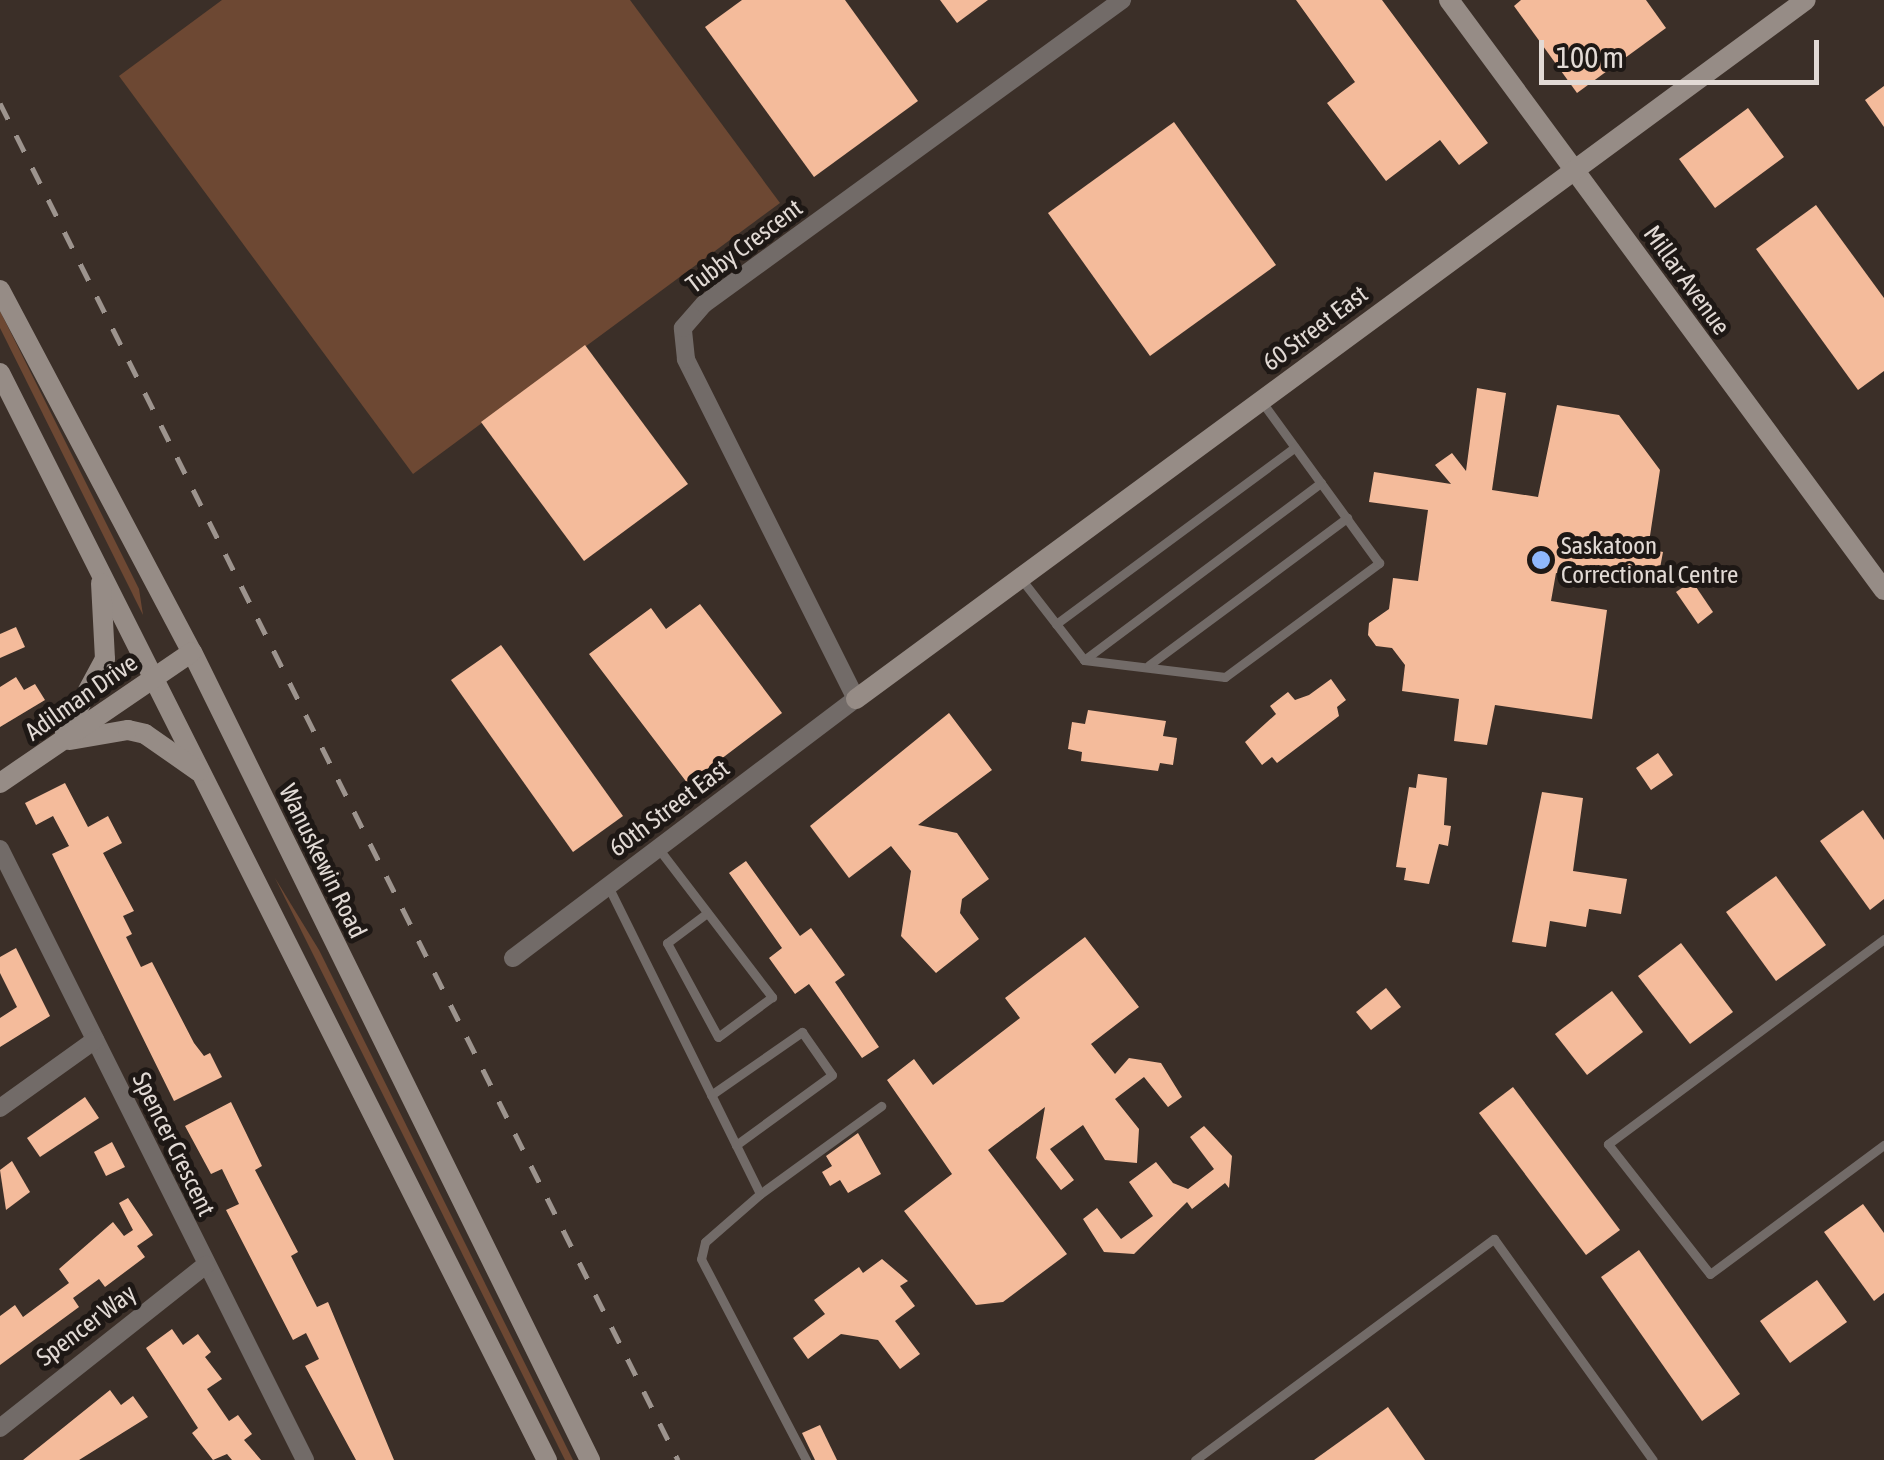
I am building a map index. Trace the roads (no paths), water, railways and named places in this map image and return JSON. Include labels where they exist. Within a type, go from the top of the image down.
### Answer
[{"type":"main road","name":"Millar Avenue","points":[[1448,0],[1884,590]]},
{"type":"main road","name":"60 Street East","points":[[856,698],[1806,0]]},
{"type":"main road","name":"Wanuskewin Road","points":[[0,290],[192,652],[590,1460]]},
{"type":"main road","points":[[0,373],[547,1460]]},
{"type":"main road","points":[[58,743],[105,660],[100,571]]},
{"type":"main road","name":"Adilman Drive","points":[[0,783],[192,652]]},
{"type":"main road","points":[[58,743],[128,730],[144,734],[202,775]]},
{"type":"street","name":"Tubby Crescent","points":[[856,698],[686,360],[683,328],[704,304],[1122,0]]},
{"type":"street","name":"60th Street East","points":[[513,958],[856,698]]},
{"type":"street","name":"Spencer Crescent","points":[[0,849],[305,1460]]},
{"type":"street","points":[[0,1108],[95,1040]]},
{"type":"street","name":"Spencer Way","points":[[0,1428],[206,1265]]},
{"type":"lane","points":[[1020,578],[1084,660],[1225,677],[1379,562],[1260,400]]},
{"type":"lane","points":[[1056,624],[1295,447]]},
{"type":"lane","points":[[1084,660],[1321,483]]},
{"type":"lane","points":[[1150,666],[1347,518]]},
{"type":"lane","points":[[658,848],[772,997],[718,1037],[668,944],[707,913]]},
{"type":"lane","points":[[608,886],[760,1194]]},
{"type":"lane","points":[[1884,939],[1608,1144],[1710,1274],[1884,1145]]},
{"type":"lane","points":[[711,1094],[802,1032],[832,1075],[736,1145]]},
{"type":"lane","points":[[806,1460],[701,1259],[705,1242],[760,1194],[881,1106]]},
{"type":"lane","points":[[1195,1460],[1494,1238],[1653,1460]]},
{"type":"railway","points":[[0,103],[678,1460]]},
{"type":"place","name":"Saskatoon Correctional Centre","points":[[1541,560]]}]
